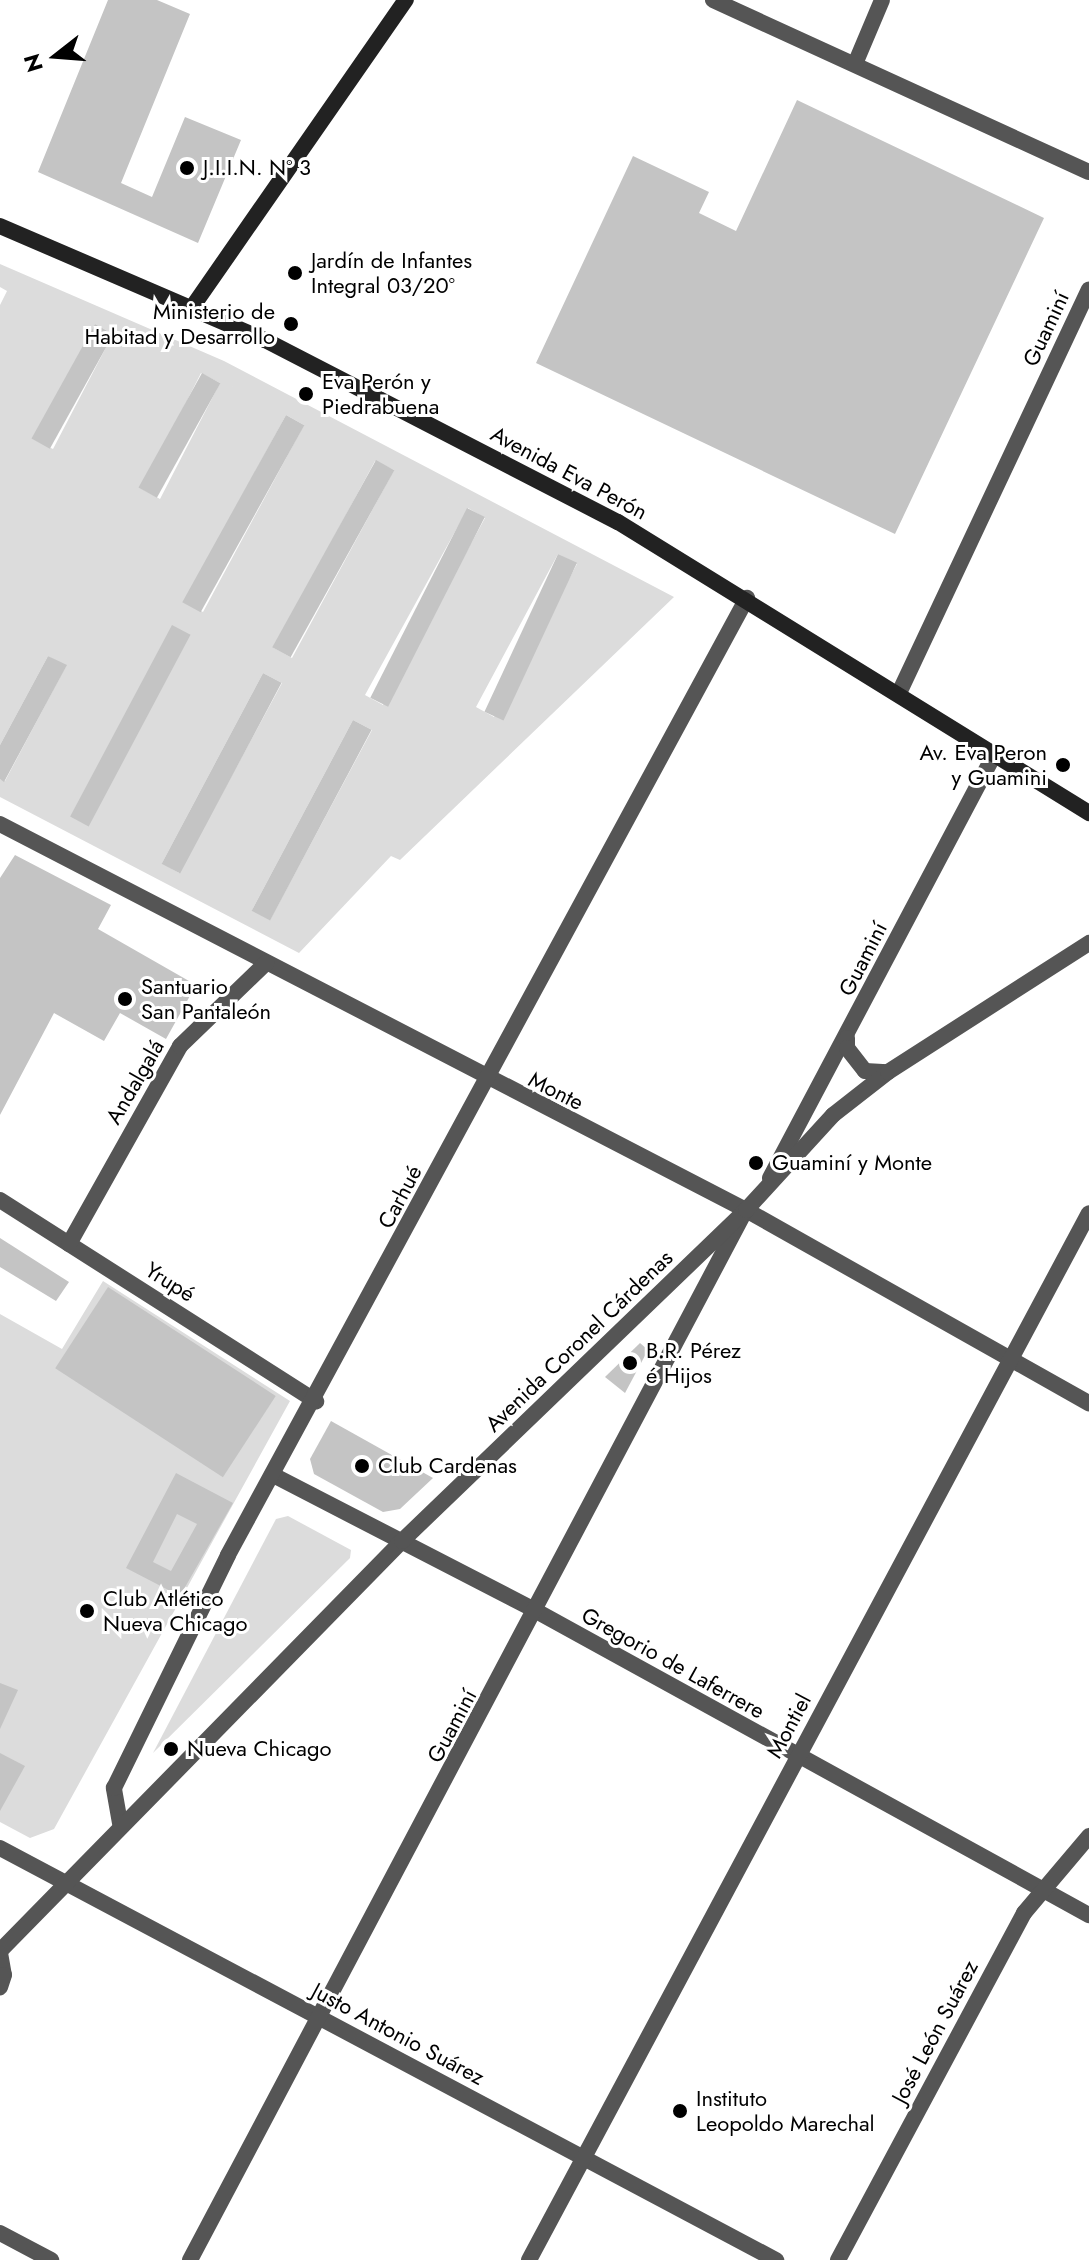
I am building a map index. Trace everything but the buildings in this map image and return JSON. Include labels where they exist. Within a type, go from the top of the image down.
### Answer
[{"type":"main road","points":[[193,306],[406,0]]},
{"type":"main road","name":"Avenida Eva Perón","points":[[0,226],[193,306],[618,522],[747,598],[1089,813]]},
{"type":"street","points":[[713,0],[1089,172]]},
{"type":"street","points":[[855,64],[882,0]]},
{"type":"street","name":"Guaminí","points":[[899,693],[1089,289]]},
{"type":"street","name":"Carhué","points":[[120,1823],[114,1788],[228,1555],[316,1401],[747,598]]},
{"type":"street","name":"Guaminí","points":[[768,1182],[847,1038],[994,755]]},
{"type":"street","name":"Monte","points":[[0,824],[487,1081],[746,1210],[1089,1403]]},
{"type":"street","name":"Avenida Coronel Cárdenas","points":[[0,1952],[120,1823],[402,1541],[746,1210],[768,1182],[833,1115],[888,1072],[1089,943]]},
{"type":"street","name":"Andalgalá","points":[[69,1244],[180,1046],[266,963]]},
{"type":"street","points":[[847,1038],[847,1048],[865,1071],[878,1075],[888,1072]]},
{"type":"street","name":"Yrupé","points":[[0,1200],[316,1401]]},
{"type":"street","name":"Guaminí","points":[[190,2260],[538,1612],[746,1210]]},
{"type":"street","name":"Montiel","points":[[529,2260],[1089,1213]]},
{"type":"street","name":"Gregorio de Laferrere","points":[[275,1476],[538,1612],[797,1759],[1089,1915]]},
{"type":"street","name":"José León Suárez","points":[[838,2260],[1024,1913],[1089,1836]]},
{"type":"street","name":"Justo Antonio Suárez","points":[[0,1848],[776,2260]]},
{"type":"street","points":[[0,1952],[4,1975],[0,1987]]},
{"type":"street","points":[[0,2233],[51,2260]]},
{"type":"shaded area","points":[[0,264],[224,361],[674,597],[400,860],[391,856],[299,953],[0,797],[0,779],[5,781],[66,666],[48,656],[0,745],[0,305],[7,291],[0,287]],"holes":[[[95,324],[113,334],[53,449],[35,440]],[[201,373],[220,383],[160,499],[142,489]],[[286,415],[304,425],[203,612],[184,602]],[[375,461],[394,470],[292,658],[274,648]],[[468,508],[485,518],[383,705],[365,695]],[[558,554],[577,564],[494,717],[476,707]],[[263,673],[282,683],[179,873],[162,863]],[[353,720],[372,730],[270,920],[252,910]]]},
{"type":"shaded area","name":"Club Atlético Nueva Chicago","points":[[103,1281],[290,1401],[54,1829],[30,1838],[0,1822],[0,1314],[62,1349]]},
{"type":"shaded area","points":[[288,1516],[351,1550],[350,1558],[153,1753],[276,1519]]},
{"type":"place","name":"J.I.I.N. Nº 3","points":[[187,168]]},
{"type":"place","name":"Jardín de Infantes Integral 03/20°","points":[[295,273]]},
{"type":"place","name":"Ministerio de Habitad y Desarrollo","points":[[291,324]]},
{"type":"place","name":"Eva Perón y Piedrabuena","points":[[306,394]]},
{"type":"place","name":"Av. Eva Peron y Guamini","points":[[1063,765]]},
{"type":"place","name":"Santuario San Pantaleón","points":[[125,999]]},
{"type":"place","name":"Guaminí y Monte","points":[[756,1163]]},
{"type":"place","name":"B.R. Pérez é Hijos","points":[[630,1363]]},
{"type":"place","name":"Club Cardenas","points":[[362,1466]]},
{"type":"place","name":"Club Atlético Nueva Chicago","points":[[87,1611]]},
{"type":"place","name":"Nueva Chicago","points":[[171,1749]]},
{"type":"place","name":"Instituto Leopoldo Marechal","points":[[680,2111]]}]
